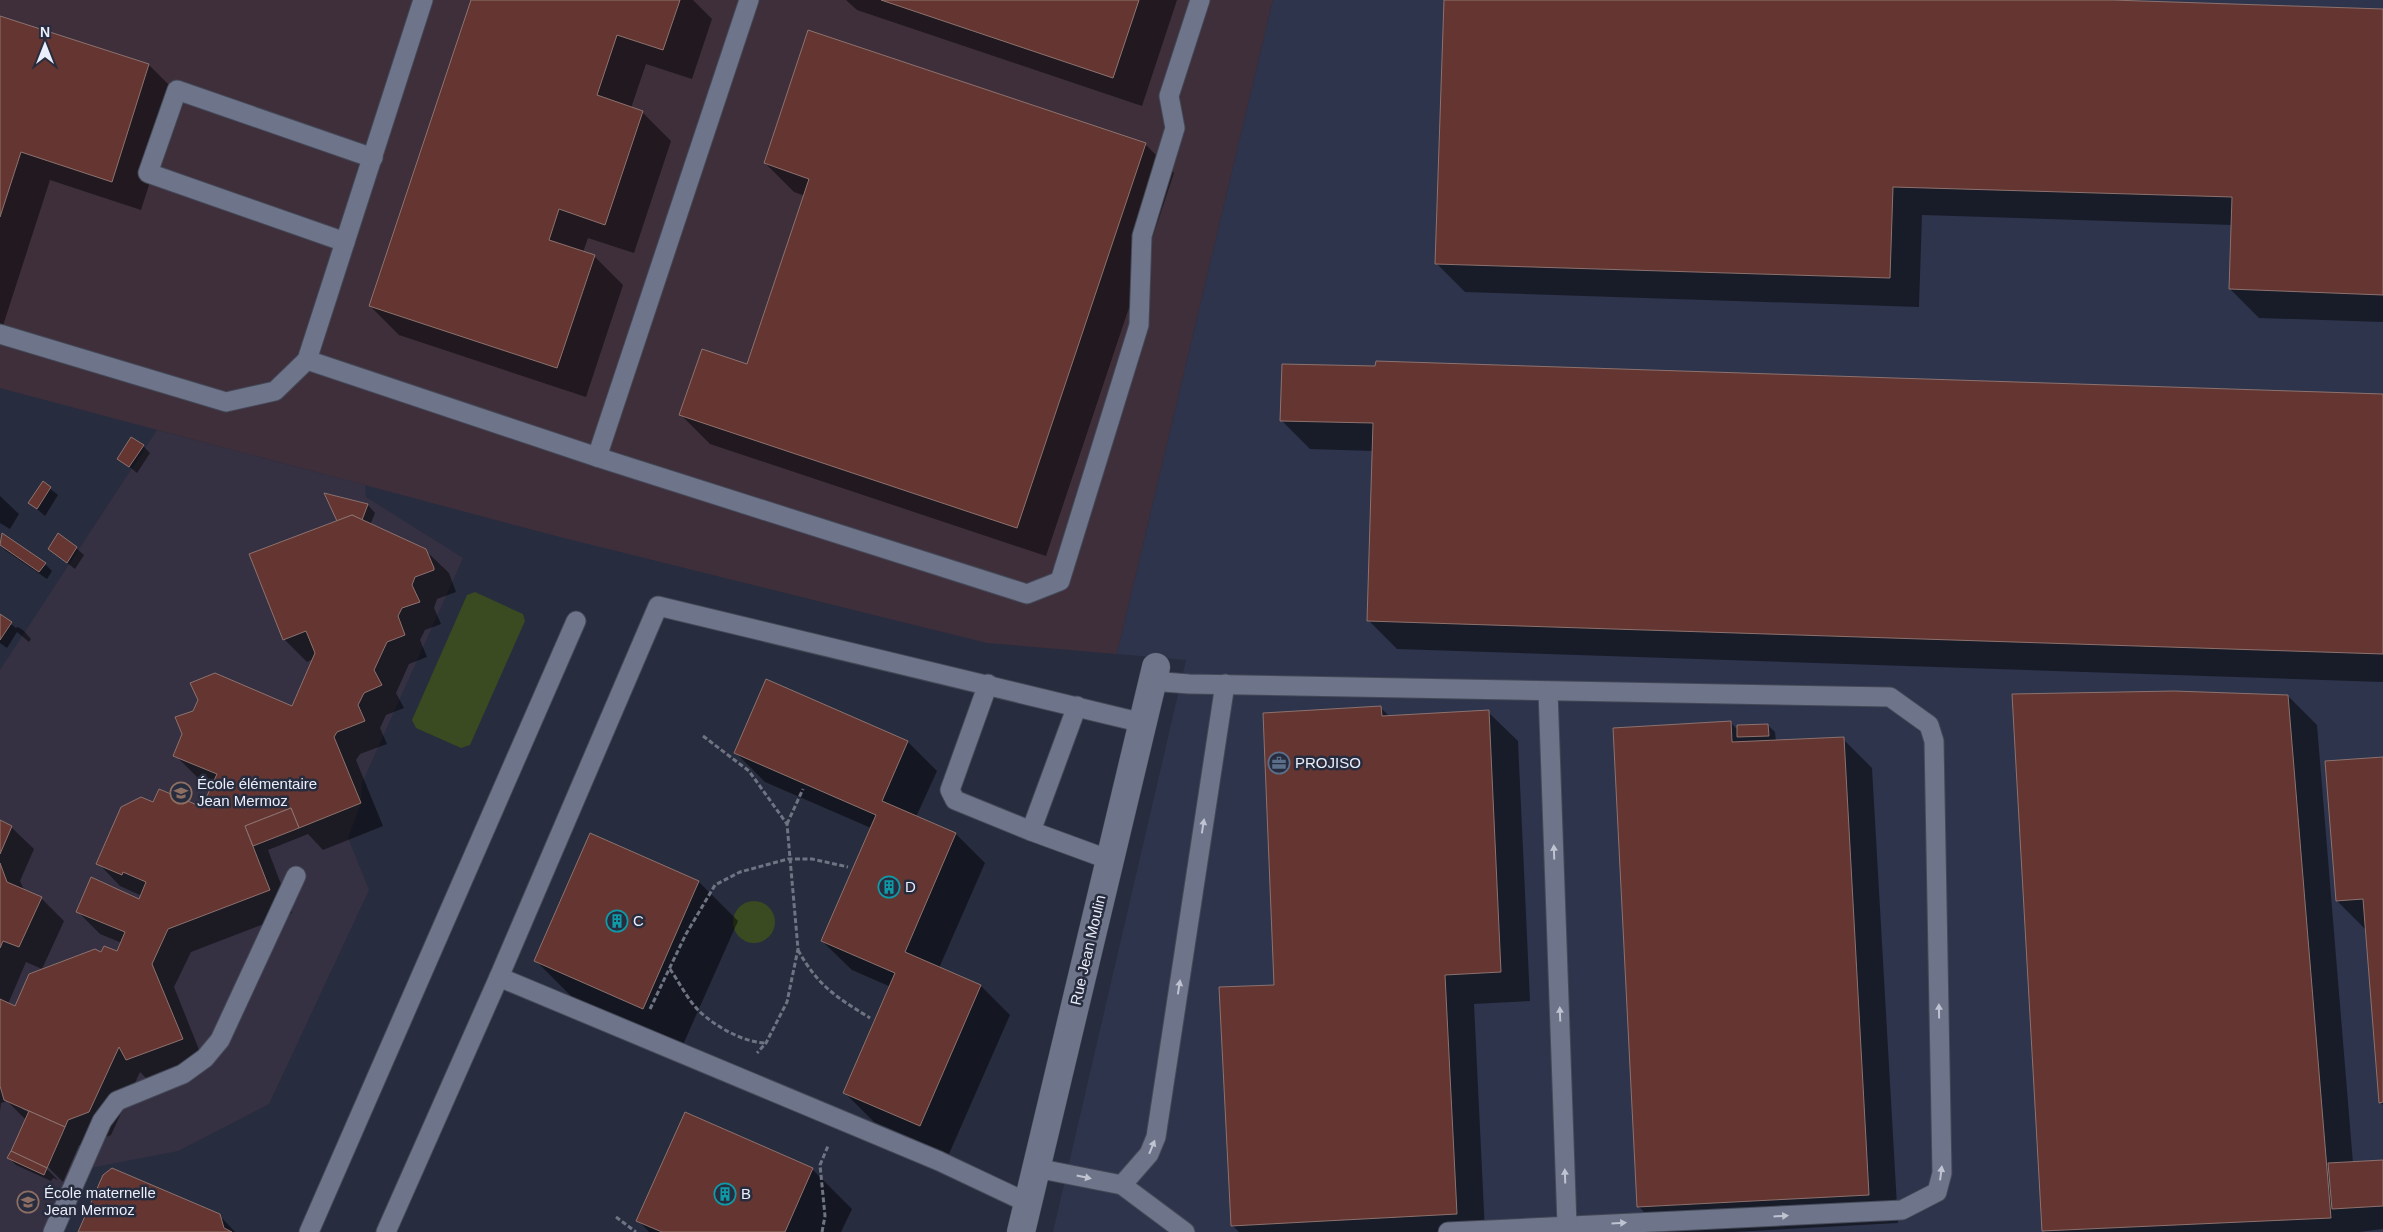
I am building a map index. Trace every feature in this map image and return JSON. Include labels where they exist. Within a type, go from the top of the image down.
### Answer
[{"type":"street","name":"Rue Jean Moulin","points":[[1021,1232],[1154,674]]},
{"type":"lane","points":[[0,334],[226,402],[275,391],[307,360],[423,0]]},
{"type":"lane","points":[[597,457],[749,0]]},
{"type":"lane","points":[[307,360],[597,457],[1027,594],[1060,581],[1139,325],[1142,236],[1175,128],[1169,96],[1200,0]]},
{"type":"lane","points":[[345,242],[148,173],[177,90],[372,158]]},
{"type":"lane","points":[[386,1232],[499,976],[658,606],[988,684],[1143,723]]},
{"type":"lane","points":[[310,1232],[576,621]]},
{"type":"lane","points":[[1154,674],[1225,684],[1890,697],[1929,725],[1934,741],[1942,1173],[1937,1192],[1902,1210],[1448,1232]]},
{"type":"lane","points":[[988,684],[950,790],[955,800],[1110,860]]},
{"type":"lane","points":[[1122,1185],[1149,1154],[1156,1137],[1225,684]]},
{"type":"lane","points":[[1548,691],[1567,1225]]},
{"type":"lane","points":[[1031,831],[1077,706]]},
{"type":"lane","points":[[53,1232],[102,1121],[117,1101],[184,1074],[206,1058],[220,1040],[296,876]]},
{"type":"lane","points":[[499,976],[939,1161],[1028,1203]]},
{"type":"lane","points":[[1036,1168],[1122,1185],[1185,1232]]},
{"type":"path","points":[[703,736],[749,772],[786,824]]},
{"type":"path","points":[[738,1077],[766,1043],[786,1002],[798,949],[786,824],[803,788]]},
{"type":"path","points":[[639,1035],[686,934],[715,885],[740,872],[788,858],[812,859],[848,867]]},
{"type":"path","points":[[798,949],[808,968],[829,992],[870,1018]]},
{"type":"path","points":[[669,968],[699,1011],[728,1031],[751,1042],[766,1043]]},
{"type":"path","points":[[822,1232],[825,1216],[820,1165],[839,1120]]},
{"type":"path","points":[[616,1217],[636,1232]]},
{"type":"shaded area","points":[[0,0],[1273,0],[1117,654],[987,643],[556,536],[0,388]]},
{"type":"shaded area","points":[[1273,0],[2383,0],[2383,1232],[1053,1232],[1186,660],[1117,654]]},
{"type":"shaded area","name":"École élémentaire Jean Mermoz","points":[[157,430],[365,485],[366,497],[463,558],[362,783],[361,803],[348,838],[369,890],[269,1104],[178,1151],[69,1172],[42,1232],[0,1232],[0,670]]},
{"type":"green space","points":[[475,592],[523,614],[525,621],[470,745],[461,748],[416,728],[412,720],[467,595]]},
{"type":"green space","points":[[754,901],[769,907],[775,922],[769,937],[754,943],[739,937],[733,922],[739,907]]},
{"type":"building","points":[[471,0],[680,0],[663,50],[617,35],[597,95],[643,111],[605,225],[559,209],[549,240],[595,255],[557,368],[369,306]]},
{"type":"building","points":[[881,0],[1139,0],[1113,78]]},
{"type":"building","points":[[1444,0],[2112,0],[2383,9],[2383,295],[2229,289],[2232,197],[1893,187],[1890,278],[1435,264]]},
{"type":"building","points":[[0,16],[149,64],[112,182],[21,152],[0,217]]},
{"type":"building","points":[[808,30],[1146,143],[1017,528],[679,415],[702,349],[747,364],[809,179],[764,163]]},
{"type":"building","points":[[1376,361],[2383,394],[2383,654],[1367,621],[1373,423],[1280,421],[1282,364],[1375,366]]},
{"type":"building","points":[[131,437],[144,445],[129,467],[117,459]]},
{"type":"building","points":[[43,481],[51,487],[37,509],[28,503]]},
{"type":"building","points":[[324,493],[368,504],[362,520],[352,515],[337,521]]},
{"type":"building","points":[[352,515],[426,549],[434,568],[434,570],[415,577],[412,585],[420,602],[402,608],[398,616],[405,635],[387,642],[374,670],[382,685],[364,693],[358,705],[365,721],[337,732],[334,737],[361,803],[299,828],[291,808],[245,826],[270,890],[168,929],[152,964],[183,1039],[126,1060],[119,1047],[89,1112],[68,1120],[65,1127],[4,1100],[0,1086],[0,999],[15,1006],[29,974],[95,949],[101,952],[104,946],[117,951],[125,932],[76,912],[91,877],[139,899],[146,882],[123,872],[122,875],[96,864],[121,807],[141,797],[153,802],[159,789],[202,807],[217,774],[173,756],[182,734],[175,717],[193,711],[198,700],[190,683],[215,673],[292,706],[315,653],[306,631],[283,640],[249,554]]},
{"type":"building","points":[[2,533],[46,563],[39,572],[0,545]]},
{"type":"building","points":[[58,533],[77,547],[67,563],[48,549]]},
{"type":"building","points":[[0,614],[12,622],[0,640]]},
{"type":"building","name":"D","points":[[766,679],[908,741],[882,801],[956,833],[905,952],[981,985],[920,1126],[843,1093],[895,973],[821,941],[876,815],[734,753]]},
{"type":"building","points":[[2174,691],[2288,695],[2331,1218],[2042,1231],[2012,694]]},
{"type":"building","points":[[1381,706],[1382,716],[1489,710],[1501,972],[1445,975],[1457,1214],[1231,1226],[1219,987],[1274,985],[1263,713]]},
{"type":"building","points":[[1731,721],[1732,742],[1844,737],[1869,1195],[1637,1207],[1613,728]]},
{"type":"building","points":[[1768,724],[1769,736],[1737,737],[1737,725]]},
{"type":"building","points":[[2383,757],[2383,1102],[2379,1103],[2363,899],[2336,901],[2325,761]]},
{"type":"building","points":[[291,808],[299,828],[253,846],[245,826]]},
{"type":"building","points":[[0,820],[12,826],[0,854]]},
{"type":"building","name":"C","points":[[590,833],[699,881],[643,1009],[534,961]]},
{"type":"building","points":[[0,863],[7,882],[42,897],[19,947],[3,941],[0,948]]},
{"type":"building","points":[[29,1111],[65,1127],[47,1168],[11,1151]]},
{"type":"building","name":"B","points":[[685,1112],[813,1168],[785,1232],[662,1232],[636,1221]]},
{"type":"building","points":[[11,1151],[47,1168],[44,1175],[7,1158]]},
{"type":"building","points":[[2383,1160],[2383,1206],[2332,1209],[2328,1163]]},
{"type":"building","points":[[112,1168],[220,1214],[224,1228],[232,1232],[78,1232],[103,1175]]},
{"type":"place","name":"PROJISO","points":[[1279,763]]},
{"type":"place","name":"École élémentaire Jean Mermoz","points":[[181,793]]},
{"type":"place","name":"D","points":[[889,887]]},
{"type":"place","name":"C","points":[[617,921]]},
{"type":"place","name":"B","points":[[725,1194]]},
{"type":"place","name":"École maternelle Jean Mermoz","points":[[28,1202]]}]
